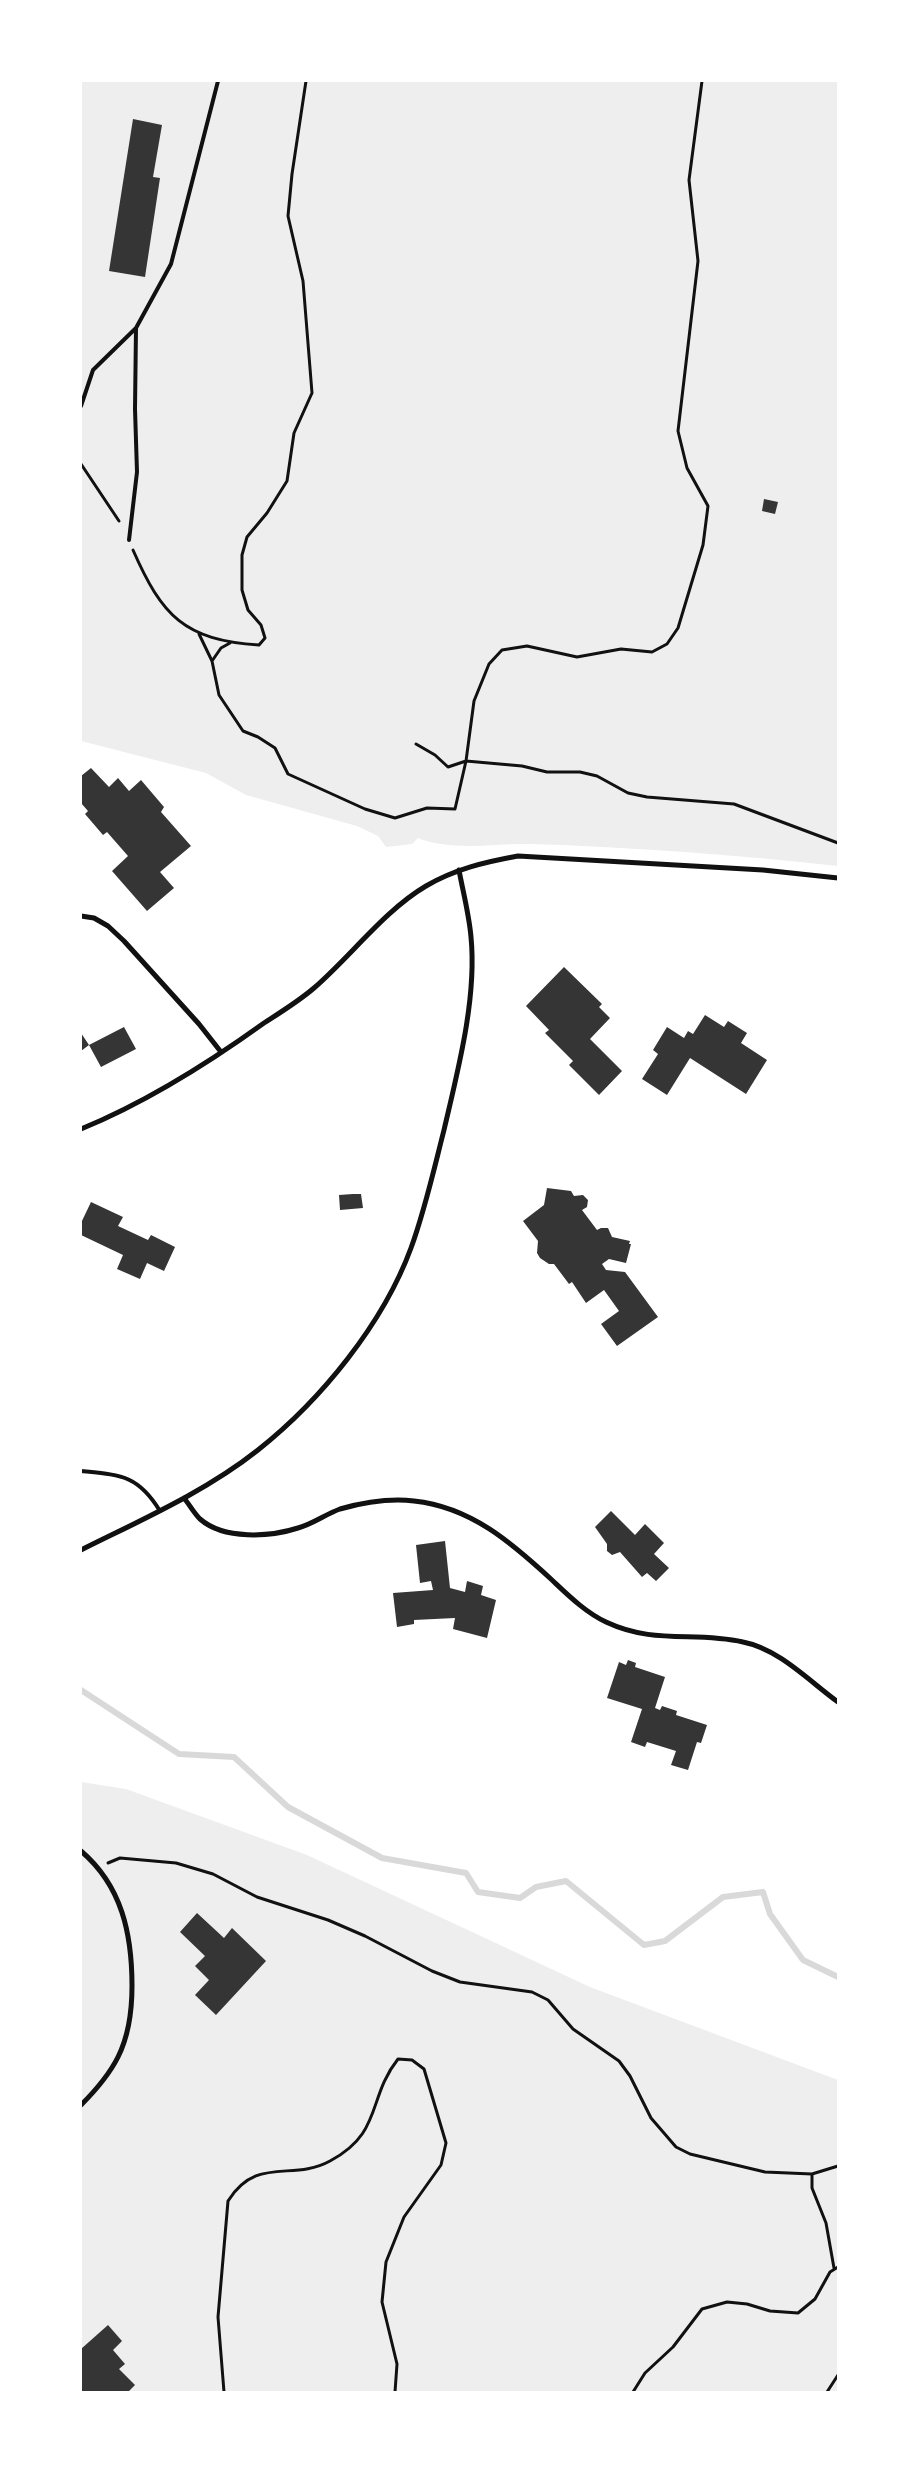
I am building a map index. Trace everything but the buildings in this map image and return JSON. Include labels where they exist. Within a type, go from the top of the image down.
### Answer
[{"type":"street","points":[[81,1128],[154,1095],[221,1052],[313,988],[400,906],[425,887],[459,870],[485,862],[518,856],[763,870],[838,878]]},
{"type":"street","points":[[81,1550],[184,1498],[257,1451],[292,1422],[364,1335],[382,1307],[411,1248],[428,1190],[453,1092],[470,996],[471,936],[459,870]]},
{"type":"street","points":[[81,916],[94,918],[108,926],[124,941],[199,1024],[221,1052]]},
{"type":"street","points":[[184,1498],[201,1519],[218,1530],[241,1533],[265,1534],[291,1530],[338,1510],[376,1500],[417,1501],[462,1513],[494,1530],[513,1544],[585,1609],[605,1622],[646,1635],[665,1638],[719,1638],[745,1642],[769,1651],[838,1702]]},
{"type":"street","points":[[81,1851],[98,1868],[110,1884],[128,1930],[132,1959],[132,1995],[128,2032],[118,2057],[104,2080],[81,2105]]},
{"type":"lane","points":[[81,406],[93,370],[136,328],[172,264],[218,81]]},
{"type":"lane","points":[[129,540],[137,472],[134,410],[136,328]]},
{"type":"lane","points":[[81,1471],[112,1474],[137,1482],[150,1494],[160,1511]]},
{"type":"path","points":[[81,464],[115,514],[129,540],[149,586],[175,618],[199,634],[230,643],[259,645],[265,638],[261,625],[248,610],[242,590],[242,555],[247,537],[267,513],[287,481],[294,433],[312,393],[303,281],[288,216],[292,174],[306,81]]},
{"type":"path","points":[[199,634],[212,661],[219,695],[243,731],[258,736],[275,748],[288,774],[364,809],[395,818],[427,808],[455,809],[466,761],[474,701],[489,664],[502,650],[527,646],[577,658],[621,649],[652,652],[667,644],[678,628],[703,545],[708,506],[687,468],[678,431],[698,261],[689,180],[702,81]]},
{"type":"path","points":[[212,661],[221,648],[230,643]]},
{"type":"path","points":[[416,744],[435,755],[448,767],[466,761],[522,766],[547,772],[580,772],[597,776],[628,793],[647,797],[734,804],[838,843]]},
{"type":"path","points":[[98,1868],[120,1858],[176,1863],[213,1874],[257,1897],[335,1923],[366,1936],[432,1972],[460,1982],[532,1992],[548,2000],[573,2029],[618,2060],[630,2076],[650,2118],[676,2147],[690,2154],[765,2172],[812,2174],[838,2166]]},
{"type":"path","points":[[224,2392],[218,2342],[218,2317],[228,2201],[236,2188],[254,2175],[328,2163],[349,2150],[367,2131],[388,2071],[398,2059],[412,2060],[424,2069],[446,2143],[441,2165],[404,2217],[386,2262],[382,2302],[397,2364],[395,2392]]},
{"type":"path","points":[[633,2392],[645,2373],[674,2347],[702,2309],[726,2302],[747,2304],[770,2311],[798,2313],[814,2299],[836,2267],[826,2224],[812,2188],[812,2174]]},
{"type":"path","points":[[827,2392],[838,2374]]},
{"type":"shaded area","points":[[81,81],[838,81],[838,866],[646,849],[530,844],[459,846],[445,845],[418,838],[412,844],[386,847],[378,836],[357,826],[246,795],[206,773],[81,741]]},
{"type":"shaded area","points":[[81,1782],[126,1789],[307,1855],[590,1987],[838,2080],[838,2392],[81,2392]]},
{"type":"waterway","points":[[81,1690],[179,1754],[234,1757],[288,1807],[382,1858],[466,1873],[478,1892],[520,1898],[536,1887],[566,1881],[644,1945],[665,1941],[723,1897],[763,1892],[770,1914],[803,1960],[838,1977]]}]
